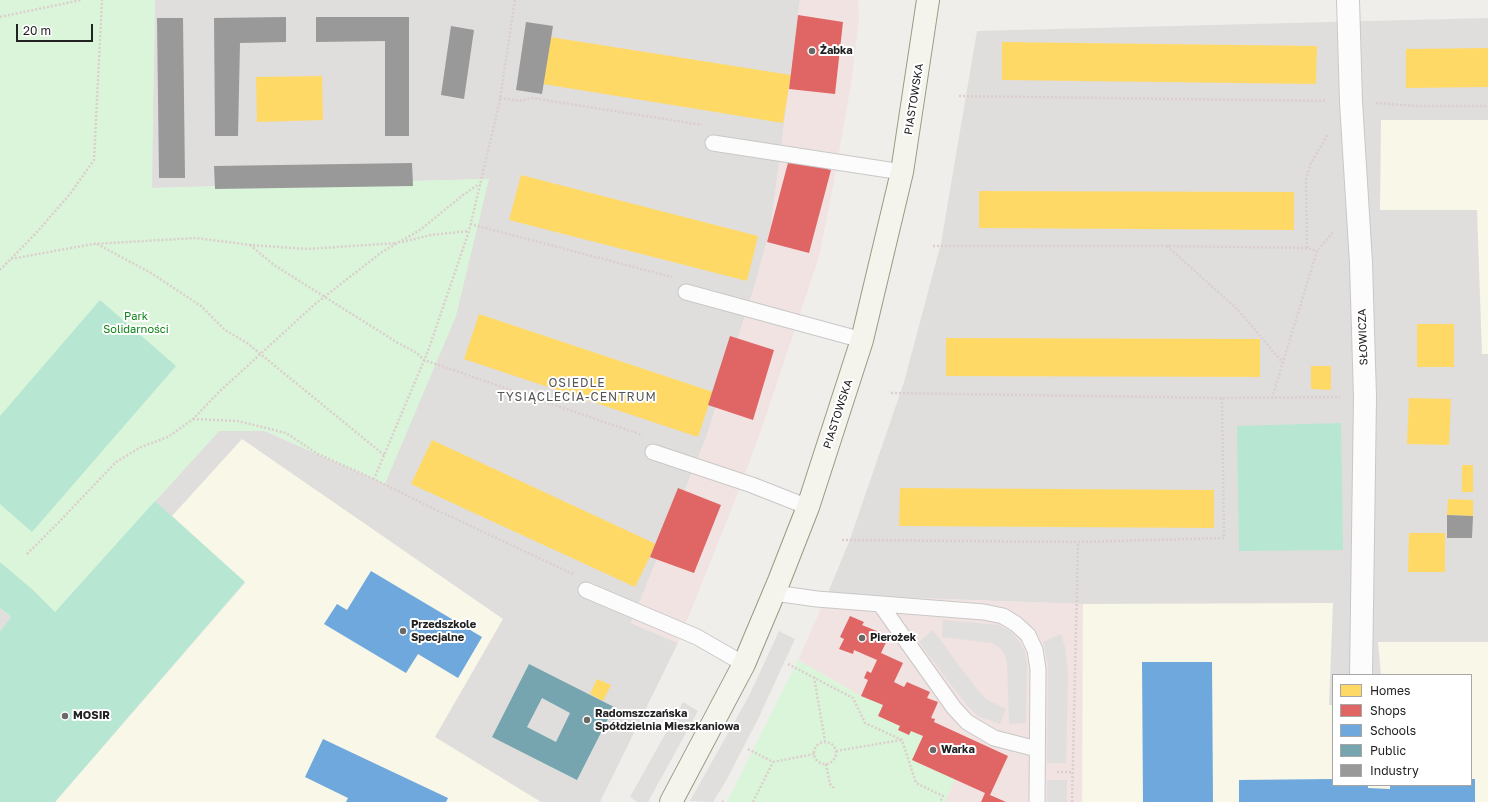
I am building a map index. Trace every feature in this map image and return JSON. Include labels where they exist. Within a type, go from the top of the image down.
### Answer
[{"type":"street","name":"PIASTOWSKA","points":[[671,802],[744,664],[774,593],[808,507],[862,340],[902,172],[928,0]]},
{"type":"street","name":"SŁOWICZA","points":[[1348,0],[1351,102],[1361,263],[1365,397],[1361,674]]},
{"type":"lane","points":[[714,143],[902,172]]},
{"type":"lane","points":[[686,292],[862,340]]},
{"type":"lane","points":[[654,452],[752,485],[808,507]]},
{"type":"lane","points":[[586,590],[697,637],[744,664]]},
{"type":"lane","points":[[774,593],[817,599],[984,612],[1002,616],[1016,624],[1028,635],[1035,650],[1038,669],[1037,802]]},
{"type":"lane","points":[[880,604],[954,708],[967,722],[994,738],[1037,749]]},
{"type":"path","points":[[0,17],[82,0]]},
{"type":"path","points":[[0,270],[70,194],[94,160],[102,0]]},
{"type":"path","points":[[374,478],[424,360],[469,231],[500,98],[515,0]]},
{"type":"path","points":[[960,96],[1351,102],[1417,106],[1488,106]]},
{"type":"path","points":[[500,98],[520,101],[532,98],[705,126]]},
{"type":"path","points":[[1307,248],[1306,178],[1311,163],[1329,132]]},
{"type":"path","points":[[27,554],[116,462],[141,447],[168,437],[193,419],[220,391],[315,304],[382,252],[420,230],[463,195],[480,184]]},
{"type":"path","points":[[470,224],[675,278]]},
{"type":"path","points":[[1272,398],[1317,251],[1336,228]]},
{"type":"path","points":[[11,259],[97,244],[195,238],[250,245],[307,249],[400,242],[431,235],[469,231]]},
{"type":"path","points":[[97,244],[151,273],[201,306],[225,330],[247,343],[384,455]]},
{"type":"path","points":[[250,245],[274,265],[398,343],[417,353],[424,360],[646,436]]},
{"type":"path","points":[[933,246],[1166,246],[1307,248],[1317,251]]},
{"type":"path","points":[[1166,246],[1238,310],[1283,362]]},
{"type":"path","points":[[891,393],[1222,398],[1365,397]]},
{"type":"path","points":[[842,540],[1078,542],[1224,538],[1222,398]]},
{"type":"path","points":[[193,419],[238,421],[286,433],[318,454],[374,478],[428,506],[574,574]]},
{"type":"path","points":[[1072,802],[1078,542]]},
{"type":"path","points":[[788,664],[814,676],[853,698],[865,723],[902,740],[916,783],[943,796],[940,802]]},
{"type":"path","points":[[814,676],[825,741]]},
{"type":"path","points":[[836,751],[902,740]]},
{"type":"path","points":[[825,741],[830,742],[835,746],[836,751],[836,757],[832,762],[826,764],[820,763],[816,760],[814,754],[815,748],[819,743],[825,741]]},
{"type":"path","points":[[748,749],[773,762],[814,754]]},
{"type":"path","points":[[753,802],[773,762]]},
{"type":"path","points":[[826,764],[830,784],[834,788]]},
{"type":"shaded area","points":[[155,0],[800,0],[771,226],[755,285],[706,438],[631,623],[678,643],[600,802],[55,802],[245,583],[155,501],[219,431],[265,431],[385,484],[489,179],[151,188]]},
{"type":"shaded area","points":[[800,0],[858,0],[859,19],[851,84],[834,181],[819,257],[765,419],[738,493],[678,643],[631,623],[706,438],[755,285],[771,226]]},
{"type":"shaded area","points":[[1488,18],[1488,802],[1082,802],[1083,604],[827,595],[849,542],[904,382],[941,243],[977,31]]},
{"type":"shaded area","points":[[1381,120],[1488,120],[1488,354],[1482,354],[1477,210],[1380,210]]},
{"type":"shaded area","points":[[242,439],[503,619],[435,737],[541,802],[55,802],[245,583],[172,516]]},
{"type":"shaded area","points":[[827,595],[1083,604],[1082,802],[945,802],[955,779],[912,760],[922,737],[911,731],[909,735],[898,730],[899,726],[878,716],[861,696],[798,660]]},
{"type":"shaded area","points":[[1333,603],[1329,705],[1332,705],[1332,786],[1472,786],[1472,674],[1381,674],[1378,642],[1488,642],[1488,802],[1082,802],[1083,604]]},
{"type":"shaded area","points":[[0,608],[11,617],[0,631]]},
{"type":"shaded area","points":[[943,620],[999,625],[1011,632],[1019,641],[1025,652],[1027,665],[1026,723],[1009,724],[1007,663],[1005,655],[1000,648],[992,643],[942,637]]},
{"type":"shaded area","points":[[933,630],[975,687],[986,699],[1006,709],[1000,724],[978,716],[965,703],[919,642]]},
{"type":"shaded area","points":[[779,631],[795,639],[758,719],[727,779],[713,802],[690,801],[750,694]]},
{"type":"shaded area","points":[[1061,634],[1065,647],[1068,674],[1066,763],[1047,763],[1048,665],[1043,642]]},
{"type":"shaded area","points":[[683,702],[698,711],[648,802],[637,802],[630,797]]},
{"type":"shaded area","points":[[1047,780],[1067,780],[1067,802],[1047,802]]},
{"type":"green space","name":"Park Solidarności","points":[[0,0],[155,0],[152,188],[489,179],[456,316],[385,484],[265,431],[219,431],[55,612],[33,590],[0,562]]},
{"type":"green space","points":[[100,300],[176,366],[32,532],[0,504],[0,416]]},
{"type":"green space","points":[[1341,423],[1343,550],[1239,551],[1237,426]]},
{"type":"green space","name":"MOSIR","points":[[155,501],[245,582],[55,802],[0,802],[0,631],[11,617],[0,608],[0,562],[33,590],[55,612]]},
{"type":"green space","points":[[798,660],[861,696],[883,705],[879,716],[900,726],[898,730],[909,735],[911,731],[923,736],[912,760],[955,779],[945,802],[727,802]]},
{"type":"building: Homes","points":[[550,37],[791,75],[783,123],[543,84]]},
{"type":"building: Homes","points":[[1002,42],[1317,46],[1316,84],[1002,80]]},
{"type":"building: Homes","points":[[1488,48],[1488,87],[1406,88],[1406,49]]},
{"type":"building: Homes","points":[[322,76],[323,120],[257,122],[256,77]]},
{"type":"building: Homes","points":[[521,175],[758,236],[747,281],[509,220]]},
{"type":"building: Homes","points":[[979,191],[1294,192],[1294,230],[979,228]]},
{"type":"building: Homes","points":[[479,314],[713,392],[698,437],[464,359]]},
{"type":"building: Homes","points":[[1417,324],[1454,324],[1454,367],[1417,367]]},
{"type":"building: Homes","points":[[946,338],[1260,339],[1260,377],[946,376]]},
{"type":"building: Homes","points":[[1311,366],[1331,366],[1331,390],[1311,389]]},
{"type":"building: Homes","points":[[1409,398],[1451,399],[1449,445],[1407,444]]},
{"type":"building: Homes","points":[[432,440],[656,544],[635,587],[411,484]]},
{"type":"building: Homes","points":[[1462,465],[1473,465],[1473,492],[1462,492]]},
{"type":"building: Homes","points":[[900,488],[1214,490],[1214,528],[899,526]]},
{"type":"building: Homes","points":[[1448,499],[1473,500],[1473,516],[1447,515]]},
{"type":"building: Homes","points":[[1409,533],[1445,533],[1445,572],[1408,572]]},
{"type":"building: Homes","points":[[597,679],[611,685],[603,701],[590,694]]},
{"type":"building: Shops","points":[[798,15],[843,22],[835,94],[789,89]]},
{"type":"building: Shops","points":[[789,159],[831,170],[809,253],[767,242]]},
{"type":"building: Shops","points":[[730,336],[774,350],[753,420],[708,405]]},
{"type":"building: Shops","points":[[678,488],[721,505],[694,573],[650,557]]},
{"type":"building: Shops","points":[[850,616],[864,622],[862,625],[889,636],[881,653],[903,663],[894,682],[904,687],[907,682],[930,692],[927,698],[938,702],[931,718],[935,719],[934,722],[1008,756],[990,795],[1006,802],[981,802],[985,793],[912,760],[923,736],[911,731],[909,735],[898,730],[900,726],[878,716],[883,705],[861,696],[868,680],[864,678],[867,671],[871,673],[877,660],[854,650],[853,654],[839,649],[844,639],[840,637]]},
{"type":"building: Schools","name":"Przedszkole Specjalne","points":[[371,571],[482,637],[458,678],[418,654],[406,673],[324,624],[337,604],[347,610]]},
{"type":"building: Schools","points":[[1142,662],[1212,662],[1213,802],[1143,802]]},
{"type":"building: Schools","points":[[323,739],[448,798],[446,802],[346,802],[348,798],[305,777]]},
{"type":"building: Schools","points":[[1332,779],[1332,786],[1368,786],[1368,788],[1390,789],[1390,786],[1472,786],[1472,779],[1475,779],[1475,802],[1239,802],[1239,780]]},
{"type":"building: Public","name":"Radomszczańska Spółdzielnia Mieszkaniowa","points":[[529,664],[614,707],[577,780],[492,737]],"holes":[[[542,698],[570,713],[556,742],[527,727]]]},
{"type":"building: Industry","points":[[286,17],[286,42],[240,43],[238,136],[215,136],[214,18]]},
{"type":"building: Industry","points":[[316,17],[409,17],[409,136],[385,136],[385,41],[316,42]]},
{"type":"building: Industry","points":[[157,18],[183,18],[185,178],[159,178]]},
{"type":"building: Industry","points":[[526,22],[553,26],[542,94],[516,90]]},
{"type":"building: Industry","points":[[451,26],[474,30],[464,99],[441,95]]},
{"type":"building: Industry","points":[[412,163],[413,186],[215,189],[214,166]]},
{"type":"building: Industry","points":[[1447,515],[1473,516],[1472,538],[1447,538]]},
{"type":"place","name":"Żabka","points":[[812,51]]},
{"type":"place","name":"Przedszkole Specjalne","points":[[403,631]]},
{"type":"place","name":"Pierożek","points":[[862,638]]},
{"type":"place","name":"MOSIR","points":[[65,716]]},
{"type":"place","name":"Radomszczańska Spółdzielnia Mieszkaniowa","points":[[587,720]]},
{"type":"place","name":"Warka","points":[[933,750]]},
{"type":"district","name":"OSIEDLE TYSIĄCLECIA-CENTRUM","points":[[577,390]]}]
